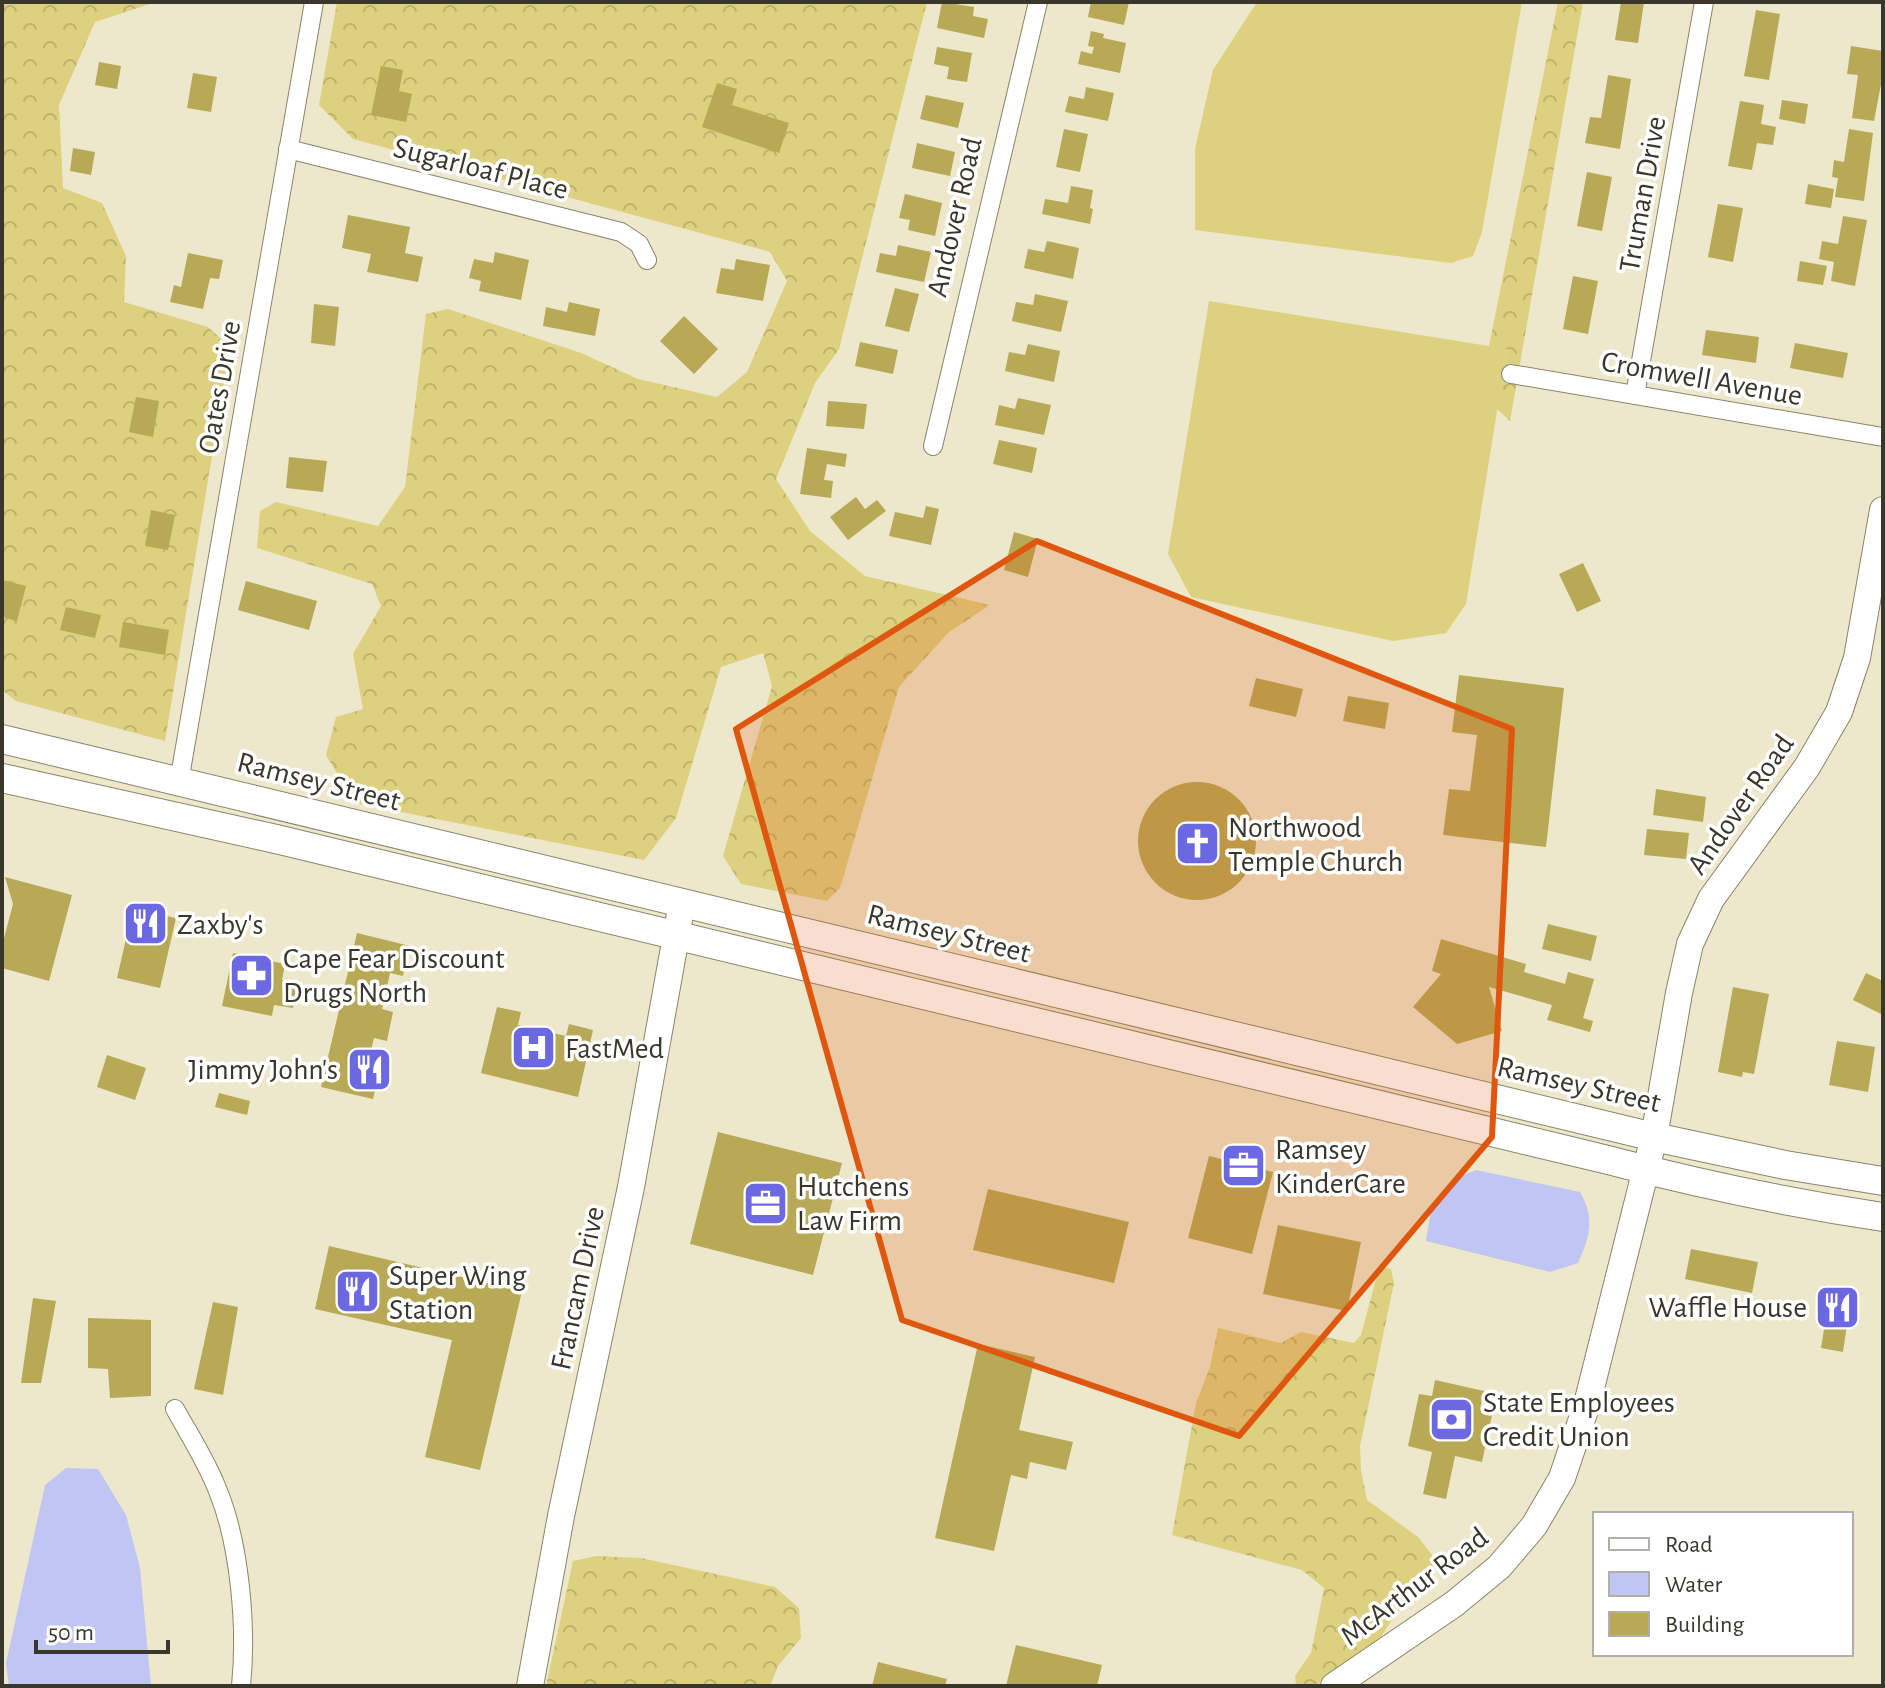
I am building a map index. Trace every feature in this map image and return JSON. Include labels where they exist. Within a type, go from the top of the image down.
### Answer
[{"type":"main road","name":"Ramsey Street","points":[[2,739],[1654,1137],[1785,1165],[1883,1181]]},
{"type":"main road","points":[[2,778],[276,839],[1646,1170],[1741,1192],[1883,1217]]},
{"type":"street","name":"Oates Drive","points":[[179,782],[314,2]]},
{"type":"street","name":"Andover Road","points":[[933,446],[1038,2]]},
{"type":"street","name":"Truman Drive","points":[[1635,395],[1704,2]]},
{"type":"street","name":"Sugarloaf Place","points":[[288,149],[621,232],[639,244],[647,260]]},
{"type":"street","name":"Cromwell Avenue","points":[[1511,374],[1883,437]]},
{"type":"street","name":"Andover Road","points":[[1646,1170],[1690,944],[1711,899],[1807,767],[1839,712],[1857,658],[1883,510]]},
{"type":"street","name":"Francam Drive","points":[[530,1686],[564,1505],[631,1187],[682,903]]},
{"type":"street","name":"McArthur Road","points":[[1334,1686],[1478,1587],[1518,1547],[1549,1502],[1562,1478],[1580,1429],[1646,1170]]},
{"type":"street","points":[[175,1409],[218,1491],[233,1536],[245,1649],[241,1686]]},
{"type":"highlighted area","points":[[1037,541],[1512,729],[1492,1137],[1239,1436],[902,1320],[736,729]]},
{"type":"green space","points":[[2,2],[156,2],[95,22],[59,105],[63,188],[102,203],[126,256],[124,302],[208,327],[230,347],[165,741],[16,701],[2,690]]},
{"type":"green space","points":[[337,2],[927,2],[839,349],[815,383],[776,479],[810,531],[865,576],[990,605],[949,632],[899,687],[840,888],[827,901],[741,884],[723,856],[772,686],[763,653],[721,667],[676,818],[644,860],[355,803],[326,755],[336,717],[363,709],[353,654],[381,606],[372,584],[257,548],[260,511],[276,502],[378,526],[405,487],[426,314],[448,309],[581,353],[638,379],[717,397],[747,372],[787,281],[770,252],[353,139],[319,105]]},
{"type":"green space","points":[[1257,2],[1522,2],[1482,232],[1473,256],[1451,263],[1195,230],[1195,149],[1213,70]]},
{"type":"green space","points":[[1558,2],[1583,2],[1510,421],[1497,409],[1507,350],[1489,346]]},
{"type":"green space","points":[[1209,301],[1507,349],[1466,604],[1446,633],[1393,641],[1191,597],[1168,554]]},
{"type":"green space","points":[[1383,1267],[1391,1269],[1394,1283],[1360,1446],[1361,1470],[1367,1500],[1418,1537],[1432,1555],[1434,1580],[1396,1613],[1374,1648],[1328,1675],[1316,1686],[1296,1685],[1295,1676],[1311,1653],[1324,1588],[1302,1570],[1172,1535],[1196,1403],[1210,1367],[1218,1328],[1281,1343],[1301,1332],[1354,1343],[1361,1335],[1378,1272]]},
{"type":"green space","points":[[596,1556],[641,1558],[775,1587],[799,1608],[801,1638],[778,1666],[770,1686],[546,1686],[573,1561]]},
{"type":"water","points":[[1476,1170],[1580,1192],[1588,1210],[1589,1227],[1578,1263],[1550,1272],[1426,1241],[1431,1210],[1459,1177]]},
{"type":"water","points":[[66,1468],[98,1469],[126,1515],[140,1568],[151,1686],[9,1686],[6,1663],[45,1485]]},
{"type":"building","points":[[942,2],[974,7],[973,16],[988,19],[984,38],[937,28]]},
{"type":"building","points":[[1091,2],[1129,2],[1124,25],[1088,17]]},
{"type":"building","points":[[1621,2],[1644,2],[1638,43],[1615,40]]},
{"type":"building","points":[[1756,10],[1780,14],[1769,80],[1744,76]]},
{"type":"building","points":[[1091,31],[1104,34],[1103,38],[1126,43],[1120,73],[1078,64],[1081,51],[1092,54],[1094,47],[1088,46]]},
{"type":"building","points":[[1851,46],[1883,51],[1883,74],[1874,121],[1852,118],[1858,75],[1847,74]]},
{"type":"building","points":[[937,47],[972,53],[967,82],[947,79],[949,67],[934,64]]},
{"type":"building","points":[[99,62],[121,66],[117,89],[95,85]]},
{"type":"building","points":[[381,66],[403,70],[399,91],[412,94],[406,122],[371,115]]},
{"type":"building","points":[[193,73],[217,77],[211,112],[187,108]]},
{"type":"building","points":[[1608,75],[1631,79],[1620,149],[1585,143],[1590,117],[1601,118]]},
{"type":"building","points":[[717,83],[737,89],[732,105],[789,123],[779,153],[702,127]]},
{"type":"building","points":[[1086,87],[1114,93],[1108,121],[1065,112],[1069,96],[1084,99]]},
{"type":"building","points":[[926,95],[964,103],[958,128],[920,119]]},
{"type":"building","points":[[1782,100],[1808,104],[1805,124],[1779,119]]},
{"type":"building","points":[[1740,101],[1764,105],[1761,124],[1776,127],[1773,145],[1757,143],[1752,170],[1728,166]]},
{"type":"building","points":[[1064,129],[1088,134],[1080,172],[1056,167]]},
{"type":"building","points":[[1849,129],[1873,133],[1864,201],[1835,197],[1838,178],[1832,177],[1834,160],[1844,162]]},
{"type":"building","points":[[917,143],[955,152],[950,176],[912,168]]},
{"type":"building","points":[[73,148],[95,152],[91,175],[70,171]]},
{"type":"building","points":[[1587,172],[1612,177],[1602,231],[1577,226]]},
{"type":"building","points":[[1808,184],[1834,189],[1831,208],[1805,204]]},
{"type":"building","points":[[1071,186],[1093,190],[1090,224],[1042,214],[1045,199],[1068,203]]},
{"type":"building","points":[[905,194],[942,203],[935,236],[908,230],[910,220],[899,218]]},
{"type":"building","points":[[1718,204],[1743,208],[1733,262],[1708,257]]},
{"type":"building","points":[[348,215],[410,227],[405,253],[423,257],[418,282],[367,272],[371,254],[342,248]]},
{"type":"building","points":[[1843,216],[1867,220],[1855,286],[1831,281],[1834,262],[1819,259],[1822,241],[1838,244]]},
{"type":"building","points":[[1047,241],[1079,248],[1073,279],[1024,268],[1028,249],[1044,252]]},
{"type":"building","points":[[898,245],[931,252],[924,282],[876,272],[880,253],[896,256]]},
{"type":"building","points":[[495,252],[529,260],[521,300],[479,291],[481,281],[469,278],[474,259],[493,263]]},
{"type":"building","points":[[188,253],[223,260],[219,279],[210,278],[203,309],[170,302],[174,285],[181,287]]},
{"type":"building","points":[[736,259],[770,265],[763,301],[716,293],[721,268],[734,270]]},
{"type":"building","points":[[1800,261],[1827,266],[1823,285],[1797,281]]},
{"type":"building","points":[[1573,276],[1598,281],[1588,334],[1563,329]]},
{"type":"building","points":[[895,288],[919,294],[909,332],[885,326]]},
{"type":"building","points":[[1035,294],[1068,301],[1061,332],[1012,321],[1016,302],[1033,305]]},
{"type":"building","points":[[569,302],[600,309],[595,336],[543,326],[546,307],[567,312]]},
{"type":"building","points":[[314,304],[339,307],[335,346],[311,343]]},
{"type":"building","points":[[684,316],[718,349],[694,374],[660,341]]},
{"type":"building","points":[[1706,330],[1759,337],[1756,363],[1702,355]]},
{"type":"building","points":[[860,342],[898,350],[893,374],[855,366]]},
{"type":"building","points":[[1795,343],[1848,353],[1843,378],[1790,368]]},
{"type":"building","points":[[1028,344],[1060,351],[1054,382],[1005,371],[1009,352],[1025,355]]},
{"type":"building","points":[[136,397],[159,401],[153,437],[129,432]]},
{"type":"building","points":[[1018,398],[1051,405],[1044,435],[995,425],[999,405],[1015,409]]},
{"type":"building","points":[[828,401],[867,404],[864,429],[826,426]]},
{"type":"building","points":[[999,440],[1037,448],[1032,473],[993,464]]},
{"type":"building","points":[[807,448],[847,454],[845,467],[827,464],[824,480],[833,481],[831,498],[800,494]]},
{"type":"building","points":[[289,457],[327,461],[323,492],[286,488]]},
{"type":"building","points":[[856,497],[865,509],[877,500],[886,511],[848,540],[830,517]]},
{"type":"building","points":[[926,506],[939,509],[931,545],[889,536],[895,512],[923,518]]},
{"type":"building","points":[[151,510],[175,515],[168,550],[145,546]]},
{"type":"building","points":[[1014,532],[1038,539],[1028,577],[1004,570]]},
{"type":"building","points":[[1583,563],[1601,601],[1577,612],[1559,574]]},
{"type":"building","points":[[2,580],[26,586],[17,621],[2,617]]},
{"type":"building","points":[[246,581],[317,601],[309,630],[238,610]]},
{"type":"building","points":[[66,607],[101,615],[95,638],[60,630]]},
{"type":"building","points":[[123,622],[169,630],[165,655],[119,647]]},
{"type":"building","points":[[1459,675],[1564,688],[1546,847],[1443,835],[1449,789],[1470,791],[1477,735],[1452,732]]},
{"type":"building","points":[[1256,678],[1303,689],[1296,717],[1249,706]]},
{"type":"building","points":[[1348,696],[1389,703],[1385,729],[1343,721]]},
{"type":"building","name":"Northwood Temple Church","points":[[1197,782],[1220,787],[1239,799],[1251,818],[1256,841],[1251,864],[1239,883],[1220,895],[1197,900],[1174,895],[1155,883],[1143,864],[1138,841],[1143,818],[1155,799],[1174,787]]},
{"type":"building","points":[[1656,789],[1706,797],[1703,822],[1653,815]]},
{"type":"building","points":[[1647,829],[1689,833],[1686,859],[1644,855]]},
{"type":"building","points":[[5,877],[72,895],[49,981],[2,968],[2,946],[13,904]]},
{"type":"building","points":[[148,912],[176,918],[160,988],[117,978],[128,930]]},
{"type":"building","points":[[1548,924],[1597,936],[1591,961],[1542,949]]},
{"type":"building","points":[[357,933],[410,946],[403,976],[390,973],[382,1009],[393,1012],[387,1041],[374,1038],[364,1079],[377,1082],[373,1099],[321,1087]]},
{"type":"building","points":[[1441,939],[1526,964],[1524,972],[1565,984],[1568,972],[1594,979],[1583,1018],[1593,1021],[1590,1032],[1547,1020],[1552,1005],[1489,987],[1502,1031],[1457,1044],[1413,1007],[1441,974],[1432,971]]},
{"type":"building","points":[[233,953],[285,964],[282,980],[298,983],[293,1008],[274,1005],[272,1016],[222,1006]]},
{"type":"building","points":[[1866,973],[1883,981],[1883,1015],[1853,1000]]},
{"type":"building","points":[[1733,987],[1769,994],[1754,1074],[1743,1072],[1742,1077],[1718,1072]]},
{"type":"building","points":[[497,1007],[521,1012],[518,1025],[566,1036],[569,1024],[593,1030],[578,1097],[481,1073]]},
{"type":"building","points":[[1837,1041],[1875,1047],[1868,1092],[1829,1085]]},
{"type":"building","points":[[107,1055],[146,1068],[135,1100],[97,1087]]},
{"type":"building","points":[[219,1093],[250,1101],[247,1115],[215,1107]]},
{"type":"building","name":"Hutchens Law Firm","points":[[718,1132],[842,1163],[813,1275],[690,1244]]},
{"type":"building","points":[[1209,1156],[1273,1172],[1252,1254],[1188,1238]]},
{"type":"building","points":[[988,1189],[1129,1222],[1114,1283],[973,1250]]},
{"type":"building","points":[[1278,1225],[1361,1242],[1347,1311],[1263,1294]]},
{"type":"building","points":[[329,1246],[522,1291],[480,1470],[425,1457],[452,1340],[315,1309]]},
{"type":"building","points":[[1691,1249],[1758,1262],[1752,1293],[1685,1279]]},
{"type":"building","points":[[1831,1287],[1852,1291],[1843,1352],[1821,1348]]},
{"type":"building","points":[[33,1298],[56,1301],[41,1383],[21,1383]]},
{"type":"building","points":[[213,1302],[238,1307],[223,1395],[194,1389]]},
{"type":"building","points":[[88,1318],[151,1320],[151,1396],[110,1398],[108,1369],[88,1368]]},
{"type":"building","points":[[978,1344],[1035,1357],[1019,1430],[1073,1442],[1066,1470],[1030,1462],[1027,1479],[1011,1475],[994,1551],[935,1538]]},
{"type":"building","points":[[1435,1380],[1484,1391],[1480,1409],[1492,1415],[1482,1462],[1455,1456],[1446,1499],[1423,1494],[1432,1452],[1408,1446],[1419,1394],[1432,1396]]},
{"type":"building","points":[[1016,1645],[1102,1665],[1097,1686],[1006,1686]]},
{"type":"building","points":[[878,1662],[947,1679],[945,1686],[872,1686]]},
{"type":"place","name":"Northwood Temple Church","points":[[1197,844]]},
{"type":"place","name":"Zaxby's","points":[[146,924]]},
{"type":"place","name":"Cape Fear Discount Drugs North","points":[[252,975]]},
{"type":"place","name":"FastMed","points":[[534,1048]]},
{"type":"place","name":"Jimmy John's","points":[[369,1069]]},
{"type":"place","name":"Ramsey KinderCare","points":[[1244,1166]]},
{"type":"place","name":"Hutchens Law Firm","points":[[766,1203]]},
{"type":"place","name":"Super Wing Station","points":[[358,1292]]},
{"type":"place","name":"Waffle House","points":[[1838,1307]]},
{"type":"place","name":"State Employees Credit Union","points":[[1452,1419]]}]
